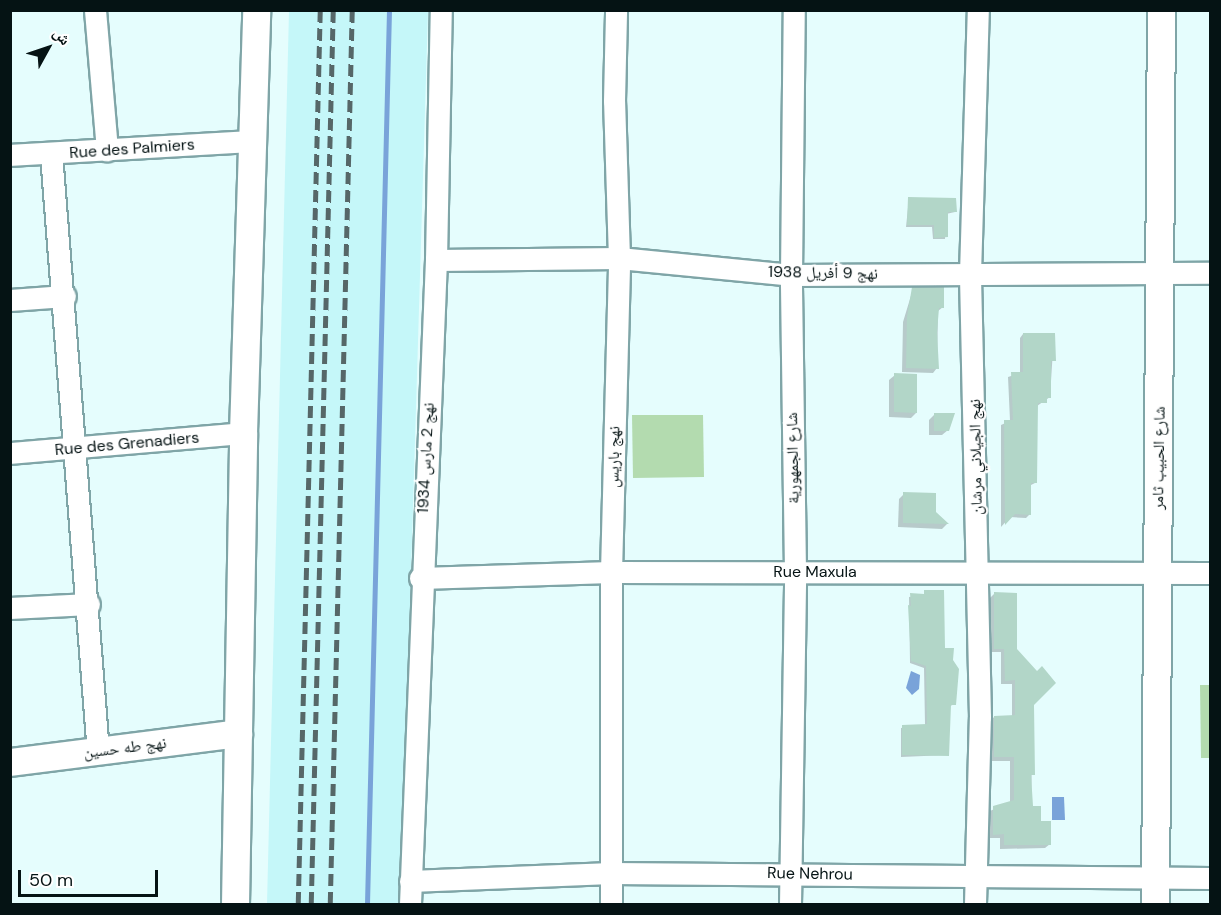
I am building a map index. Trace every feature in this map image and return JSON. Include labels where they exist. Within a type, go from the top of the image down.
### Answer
[{"type":"street","points":[[95,10],[107,150]]},
{"type":"street","points":[[235,904],[243,433],[254,141],[256,10]]},
{"type":"street","name":"نهج 2 مارس 1934","points":[[410,904],[420,578],[436,260],[441,10]]},
{"type":"street","name":"نهج باريس","points":[[611,904],[611,572],[619,258],[614,101],[616,10]]},
{"type":"street","name":"شارع الجمهورية","points":[[790,904],[795,572],[791,275],[795,10]]},
{"type":"street","name":"نهج الجيلاني مرشان","points":[[975,904],[978,573],[970,274],[978,10]]},
{"type":"street","name":"شارع الحبيب ثامر","points":[[1155,891],[1161,10]]},
{"type":"street","name":"Rue des Palmiers","points":[[10,155],[254,141]]},
{"type":"street","points":[[51,154],[65,296],[98,752]]},
{"type":"street","name":"نهج 9 أفريل 1938","points":[[436,260],[619,258],[791,275],[1210,273]]},
{"type":"street","points":[[10,300],[65,296]]},
{"type":"street","name":"Rue des Grenadiers","points":[[10,453],[243,433]]},
{"type":"street","name":"Rue Maxula","points":[[420,578],[611,572],[1210,573]]},
{"type":"street","points":[[10,608],[89,603]]},
{"type":"street","name":"نهج طه حسين","points":[[10,762],[238,733]]},
{"type":"street","name":"Rue Nehrou","points":[[410,881],[611,873],[790,873],[975,876],[1155,891],[1210,878]]},
{"type":"shaded area","points":[[289,11],[428,11],[401,904],[267,904]]},
{"type":"green space","points":[[632,415],[703,415],[704,477],[633,478]]},
{"type":"green space","points":[[1200,685],[1210,685],[1210,758],[1201,758]]},
{"type":"water","points":[[911,671],[920,675],[919,689],[912,695],[906,688]]},
{"type":"water","points":[[1052,797],[1064,797],[1065,820],[1052,820]]},
{"type":"building","points":[[908,197],[956,198],[957,212],[948,212],[948,237],[934,238],[934,225],[907,225]]},
{"type":"building","points":[[912,287],[944,287],[944,308],[939,308],[937,332],[939,369],[906,368],[907,317]]},
{"type":"building","points":[[1023,333],[1055,333],[1056,361],[1051,361],[1051,398],[1047,398],[1047,403],[1038,403],[1037,483],[1031,483],[1031,515],[1015,514],[1005,525],[1004,420],[1013,420],[1011,372],[1023,372]]},
{"type":"building","points":[[894,373],[917,374],[917,413],[894,412]]},
{"type":"building","points":[[934,413],[955,413],[949,431],[934,431]]},
{"type":"building","points":[[903,492],[936,493],[936,512],[949,524],[903,523]]},
{"type":"building","points":[[924,590],[944,590],[945,648],[954,648],[953,660],[959,669],[956,705],[951,705],[949,756],[902,755],[902,725],[927,724],[926,666],[911,661],[908,605],[911,606],[910,593],[924,594]]},
{"type":"building","points":[[994,592],[1017,593],[1017,649],[1037,671],[1042,666],[1056,683],[1034,705],[1035,775],[1031,775],[1033,806],[1041,806],[1041,821],[1051,821],[1051,845],[1004,845],[1004,834],[993,835],[993,806],[1014,800],[1014,757],[994,757],[994,716],[1015,715],[1015,680],[1005,681],[1004,649],[994,649]]},
{"type":"waterway","points":[[367,904],[389,10]]},
{"type":"railway","points":[[298,904],[320,10]]},
{"type":"railway","points":[[311,904],[333,10]]},
{"type":"railway","points":[[330,904],[352,10]]}]
